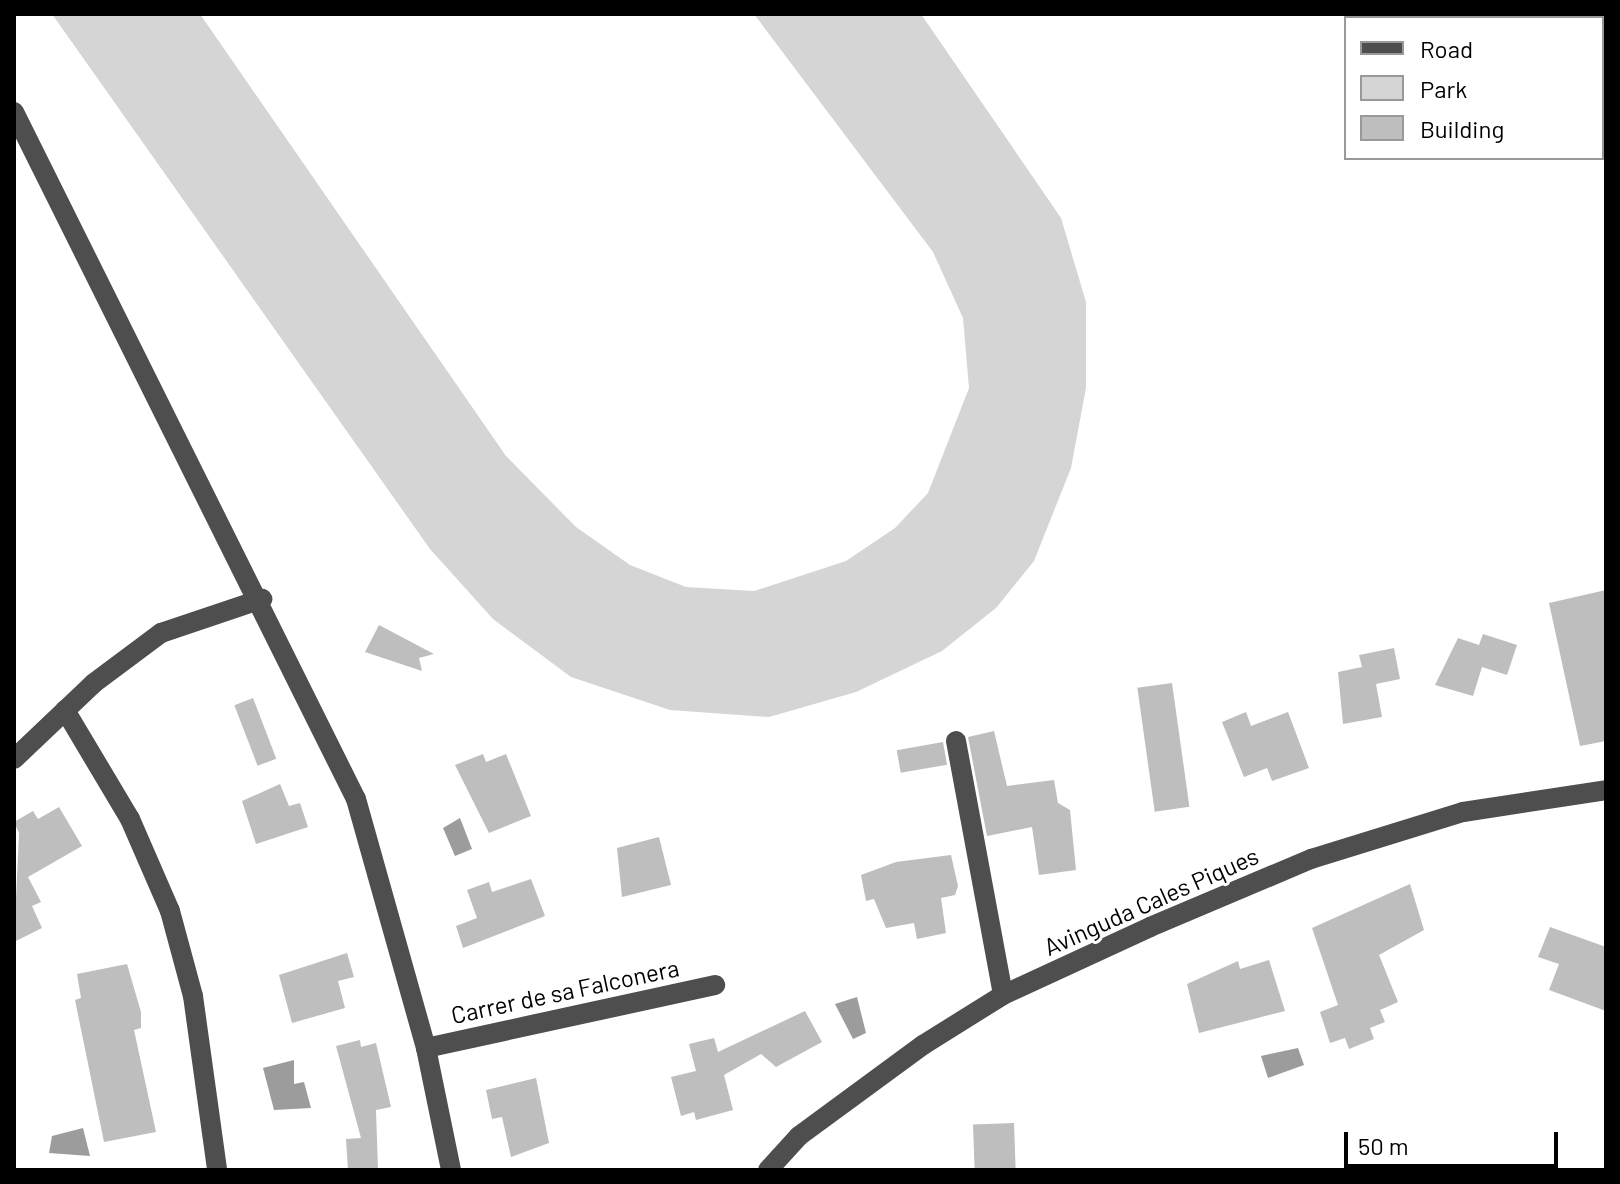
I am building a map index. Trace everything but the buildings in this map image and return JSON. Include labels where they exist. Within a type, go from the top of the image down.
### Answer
[{"type":"street","points":[[14,112],[262,599],[356,799],[426,1048],[451,1170]]},
{"type":"street","points":[[14,759],[65,710],[161,633],[262,599]]},
{"type":"street","points":[[65,710],[130,819],[170,911],[193,996],[217,1170]]},
{"type":"street","points":[[956,741],[1003,995]]},
{"type":"street","name":"Avinguda Cales Piques","points":[[768,1170],[799,1136],[1003,995],[1311,859],[1463,812],[1606,790]]},
{"type":"street","name":"Carrer de sa Falconera","points":[[426,1048],[715,985]]},
{"type":"green space","points":[[52,14],[200,14],[506,456],[576,527],[630,565],[686,587],[754,591],[846,561],[895,528],[928,493],[969,388],[963,318],[933,252],[754,14],[921,14],[1061,218],[1086,302],[1086,388],[1071,468],[1034,561],[996,608],[942,651],[856,692],[769,717],[670,710],[571,677],[493,619],[430,549]]},
{"type":"shaded area","points":[[460,818],[472,849],[455,856],[443,828]]},
{"type":"shaded area","points":[[857,997],[866,1033],[853,1039],[835,1004]]},
{"type":"shaded area","points":[[1298,1048],[1304,1065],[1268,1078],[1261,1056]]},
{"type":"shaded area","points":[[294,1060],[294,1084],[304,1082],[311,1108],[274,1110],[263,1068]]},
{"type":"shaded area","points":[[83,1128],[90,1156],[49,1153],[52,1136]]}]
